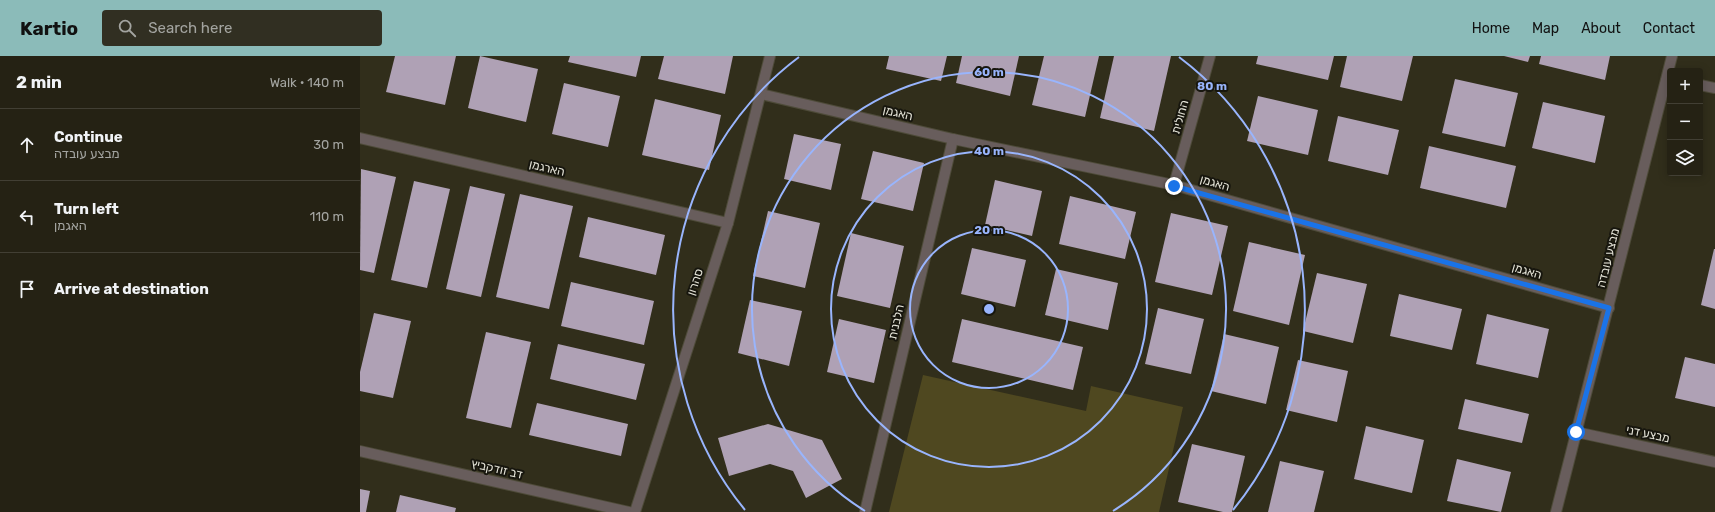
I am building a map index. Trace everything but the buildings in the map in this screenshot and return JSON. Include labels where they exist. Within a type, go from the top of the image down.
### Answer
[{"type":"street","name":"סהרון","points":[[635,512],[728,224],[770,56]]},
{"type":"street","name":"החולית","points":[[1174,186],[1210,56]]},
{"type":"street","name":"מבצע עובדה","points":[[1670,68],[1672,56]]},
{"type":"street","name":"מבצע עובדה","points":[[1556,512],[1667,83]]},
{"type":"street","points":[[1703,86],[1715,88]]},
{"type":"street","name":"האגמן","points":[[761,94],[953,139],[1174,186],[1609,308]]},
{"type":"street","name":"הארגמן","points":[[360,138],[728,224]]},
{"type":"street","name":"הלבנית","points":[[865,512],[953,139]]},
{"type":"street","name":"מבצע דני","points":[[1576,432],[1715,462]]},
{"type":"street","name":"דב זודקביץ","points":[[360,451],[629,512]]},
{"type":"shaded area","points":[[923,375],[1086,411],[1091,386],[1183,407],[1159,512],[889,512]]},
{"type":"route","points":[[1174,186],[1609,308],[1576,432]]}]
